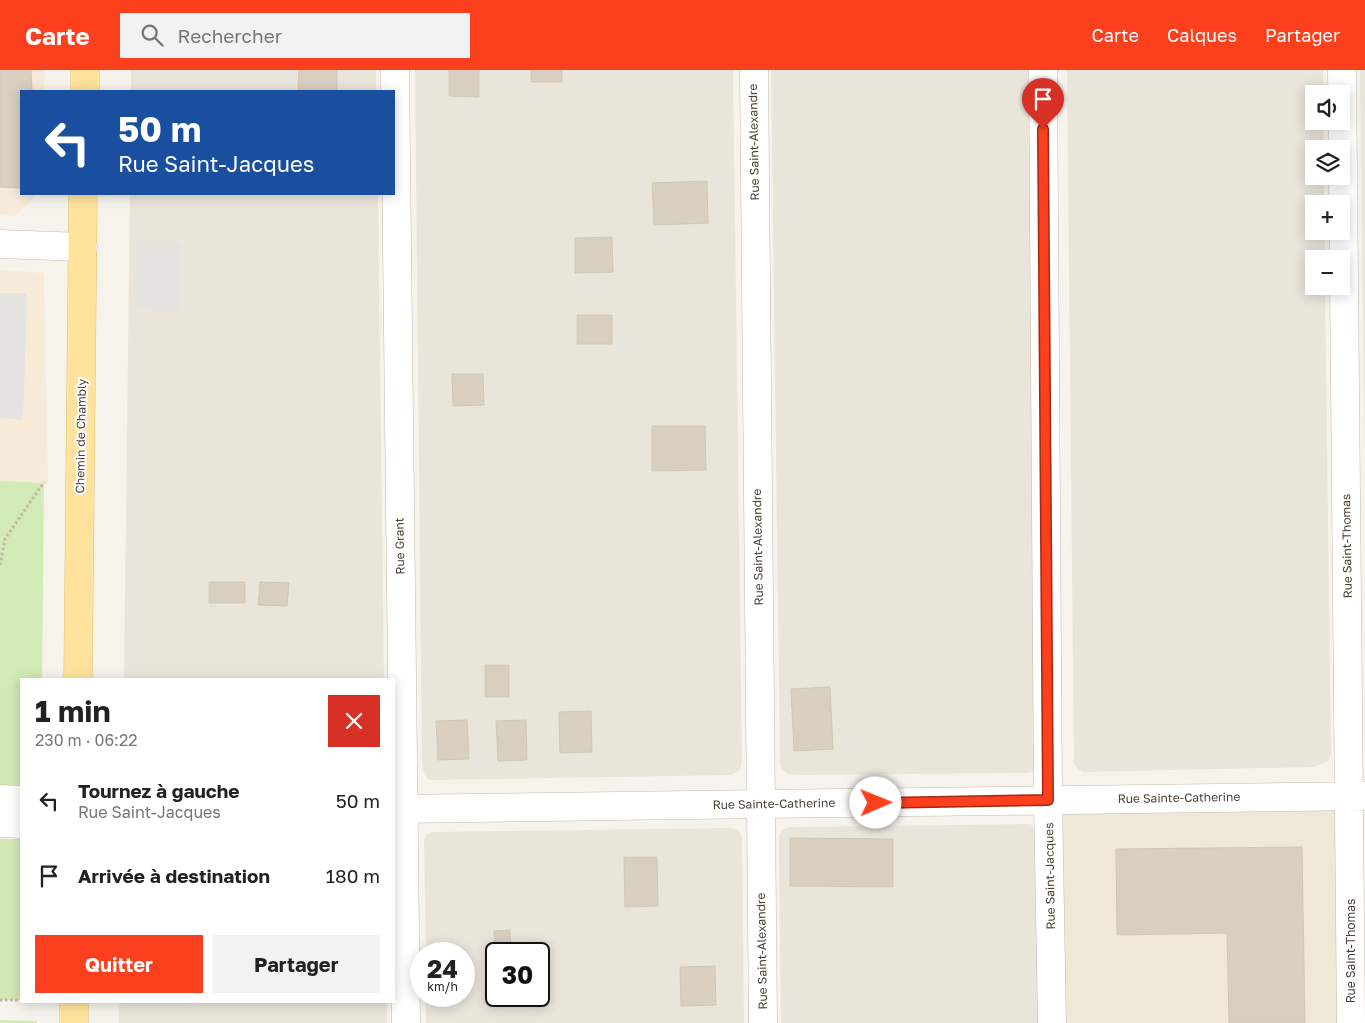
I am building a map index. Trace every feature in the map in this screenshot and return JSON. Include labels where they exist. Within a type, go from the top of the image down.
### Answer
[{"type":"main road","points":[[85,70],[85,90]]},
{"type":"main road","name":"Chemin de Chambly","points":[[78,678],[83,195]]},
{"type":"main road","points":[[74,1003],[74,1023]]},
{"type":"street","name":"Rue Grant","points":[[395,70],[399,809],[406,1023]]},
{"type":"street","name":"Rue Saint-Alexandre","points":[[754,70],[763,1023]]},
{"type":"street","name":"Rue Saint-Jacques","points":[[1043,70],[1048,800],[1052,1023]]},
{"type":"street","name":"Rue Saint-Thomas","points":[[1342,70],[1358,796],[1351,1023]]},
{"type":"street","points":[[0,244],[83,247]]},
{"type":"street","name":"Rue Sainte-Catherine","points":[[399,809],[1358,796]]},
{"type":"street","points":[[0,799],[20,800]]},
{"type":"street","points":[[0,823],[20,824]]},
{"type":"path","points":[[0,565],[5,539],[44,482]]},
{"type":"path","points":[[0,535],[5,539]]},
{"type":"path","points":[[0,1000],[20,1000]]},
{"type":"shaded area","points":[[0,70],[45,70],[44,90],[20,90],[20,195],[36,195],[15,216],[0,215]]},
{"type":"shaded area","points":[[131,70],[376,70],[376,90],[131,90]]},
{"type":"shaded area","points":[[415,70],[733,70],[742,759],[740,770],[731,775],[429,780],[425,775],[422,765]]},
{"type":"shaded area","points":[[771,70],[1028,70],[1036,766],[1033,771],[1027,773],[797,775],[788,774],[782,770],[780,763]]},
{"type":"shaded area","points":[[1067,70],[1323,70],[1323,85],[1305,85],[1305,130],[1323,130],[1324,140],[1305,140],[1305,185],[1324,185],[1324,195],[1305,195],[1305,240],[1325,240],[1325,250],[1305,250],[1305,295],[1325,295],[1331,755],[1328,761],[1312,767],[1083,772],[1074,763]]},
{"type":"shaded area","points":[[1360,70],[1365,70],[1365,476]]},
{"type":"shaded area","points":[[130,195],[378,195],[384,678],[124,678]]},
{"type":"shaded area","points":[[136,242],[181,243],[179,310],[135,308]]},
{"type":"shaded area","points":[[0,270],[44,273],[48,484],[0,481]]},
{"type":"shaded area","points":[[0,293],[27,293],[23,420],[0,418]]},
{"type":"shaded area","points":[[1350,796],[1351,1023],[1052,1023],[1048,800]]},
{"type":"shaded area","points":[[1030,824],[1035,828],[1036,837],[1038,1023],[781,1023],[779,836],[783,829],[790,827]]},
{"type":"shaded area","points":[[737,829],[742,839],[744,1023],[426,1023],[426,1007],[475,1007],[475,942],[426,942],[424,840],[426,835],[432,832]]},
{"type":"shaded area","points":[[119,1003],[387,1003],[387,1023],[119,1023]]},
{"type":"green space","points":[[0,481],[44,483],[42,678],[20,678],[20,800],[0,793]]},
{"type":"green space","points":[[0,839],[20,839],[20,1000],[0,1000]]},
{"type":"green space","points":[[0,1020],[37,1021],[37,1023],[0,1023]]},
{"type":"building","points":[[0,70],[31,70],[32,90],[20,90],[20,188],[0,187]]},
{"type":"building","points":[[299,70],[337,70],[337,90],[298,90]]},
{"type":"building","points":[[449,70],[479,70],[479,97],[449,96]]},
{"type":"building","points":[[531,70],[562,70],[562,82],[531,82]]},
{"type":"building","points":[[707,181],[708,223],[654,225],[652,183]]},
{"type":"building","points":[[612,237],[613,272],[575,273],[575,238]]},
{"type":"building","points":[[577,315],[612,315],[612,344],[577,344]]},
{"type":"building","points":[[452,374],[483,374],[484,405],[453,406]]},
{"type":"building","points":[[652,426],[705,426],[706,470],[652,471]]},
{"type":"building","points":[[209,582],[245,582],[245,603],[209,603]]},
{"type":"building","points":[[260,582],[289,583],[287,606],[258,605]]},
{"type":"building","points":[[485,665],[509,665],[509,697],[485,697]]},
{"type":"building","points":[[830,687],[833,749],[794,751],[791,689]]},
{"type":"building","points":[[591,711],[592,752],[560,753],[559,712]]},
{"type":"building","points":[[467,720],[469,759],[438,760],[436,721]]},
{"type":"building","points":[[526,720],[527,760],[498,761],[496,721]]},
{"type":"building","points":[[790,838],[893,839],[893,887],[790,886]]},
{"type":"building","points":[[1302,847],[1305,1023],[1229,1023],[1227,933],[1117,935],[1116,849]]},
{"type":"building","points":[[624,857],[657,857],[658,906],[625,907]]},
{"type":"building","points":[[510,930],[510,942],[494,942],[494,931]]},
{"type":"building","points":[[715,966],[716,1005],[681,1006],[680,967]]},
{"type":"route","points":[[876,803],[1048,800],[1043,129]]}]
